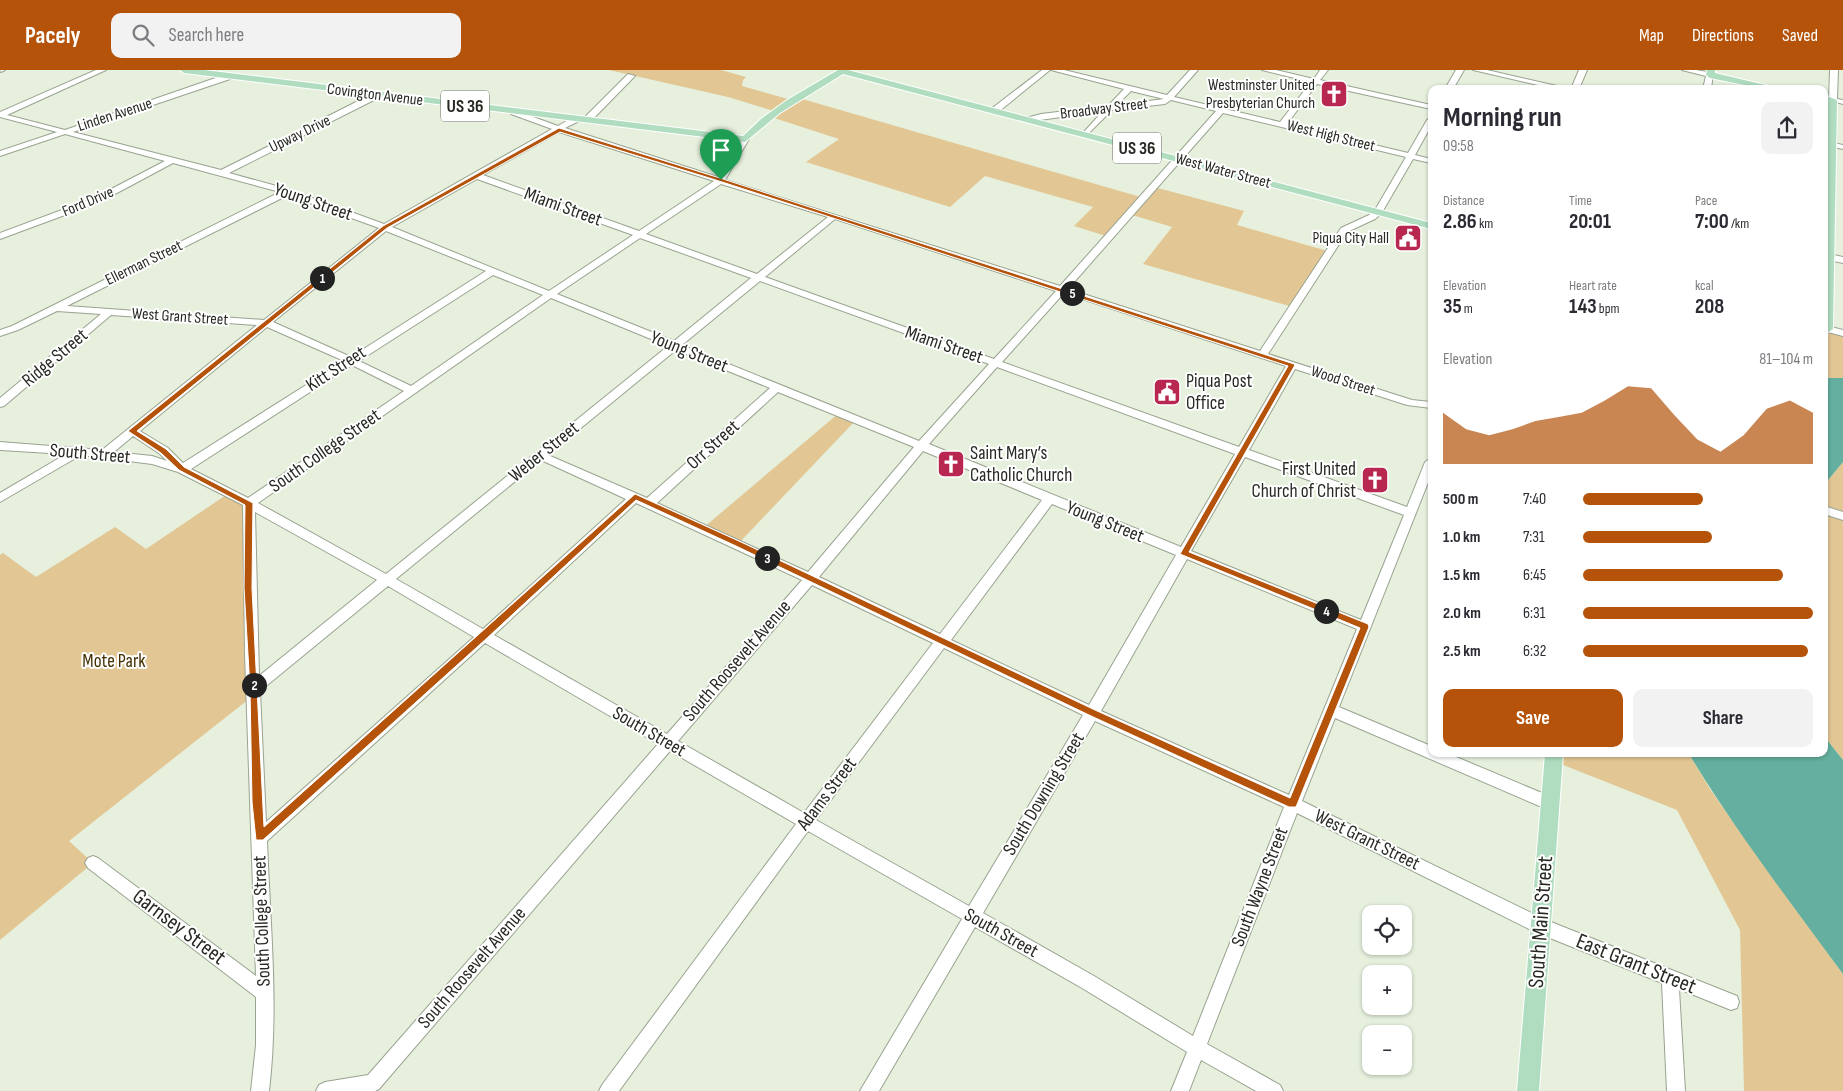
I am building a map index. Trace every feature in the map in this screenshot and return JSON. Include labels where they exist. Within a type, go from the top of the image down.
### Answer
[{"type":"main road","name":"Covington Avenue","points":[[184,70],[745,139]]},
{"type":"main road","name":"South College Street","points":[[745,139],[751,131],[842,70]]},
{"type":"main road","name":"West Water Street","points":[[842,70],[1428,225]]},
{"type":"main road","points":[[1710,72],[1762,85]]},
{"type":"main road","points":[[1833,100],[1828,144],[1828,196],[1843,200]]},
{"type":"main road","name":"South Main Street","points":[[1528,1091],[1554,757]]},
{"type":"street","points":[[0,115],[102,70]]},
{"type":"street","points":[[994,111],[1046,70]]},
{"type":"street","name":"West High Street","points":[[1055,70],[1428,160]]},
{"type":"street","name":"Broadway Street","points":[[1029,120],[1040,116],[1165,102],[1194,70]]},
{"type":"street","points":[[1266,70],[1428,106]]},
{"type":"street","points":[[1282,124],[1324,70]]},
{"type":"street","points":[[1452,85],[1460,70]]},
{"type":"street","points":[[1477,70],[1547,85]]},
{"type":"street","points":[[1577,85],[1583,70]]},
{"type":"street","points":[[1686,70],[1710,72],[1708,85]]},
{"type":"street","points":[[1833,100],[1834,70]]},
{"type":"street","name":"Linden Avenue","points":[[0,154],[230,76]]},
{"type":"street","points":[[586,120],[631,76]]},
{"type":"street","points":[[1086,134],[1128,88]]},
{"type":"street","name":"Upway Drive","points":[[222,172],[377,95]]},
{"type":"street","name":"South Roosevelt Avenue","points":[[325,1091],[378,1087],[667,742],[810,579],[922,446],[1221,110]]},
{"type":"street","name":"Wood Street","points":[[514,112],[559,130],[834,216],[1292,365],[1411,403],[1428,405]]},
{"type":"street","name":"Young Street","points":[[0,115],[222,172],[288,192],[385,227],[491,272],[1365,627]]},
{"type":"street","points":[[104,454],[385,227],[576,119]]},
{"type":"street","points":[[1262,355],[1344,230],[1372,217],[1378,212],[1428,125]]},
{"type":"street","name":"South College Street","points":[[260,1091],[265,1037],[260,837],[256,802],[254,688],[248,588],[249,503],[549,295],[721,180],[745,139]]},
{"type":"street","points":[[1828,144],[1843,147]]},
{"type":"street","name":"Ford Drive","points":[[0,236],[97,200],[172,160]]},
{"type":"street","name":"Miami Street","points":[[478,176],[756,278],[1411,512]]},
{"type":"street","name":"Ellerman Street","points":[[0,333],[15,328],[288,192]]},
{"type":"street","name":"Weber Street","points":[[254,688],[834,216]]},
{"type":"street","points":[[1828,256],[1843,260]]},
{"type":"street","name":"Kitt Street","points":[[182,469],[350,360],[491,272]]},
{"type":"street","name":"West Grant Street","points":[[55,308],[266,323],[350,360],[411,390]]},
{"type":"street","name":"Ridge Street","points":[[0,404],[109,312]]},
{"type":"street","points":[[1828,329],[1843,333]]},
{"type":"street","name":"South Downing Street","points":[[869,1091],[1092,713],[1244,452],[1292,365]]},
{"type":"street","name":"Orr Street","points":[[649,503],[777,387]]},
{"type":"street","points":[[132,431],[164,451],[182,469]]},
{"type":"street","name":"South Street","points":[[0,446],[79,451],[152,460],[182,469],[249,503],[387,580],[483,637],[1088,982],[1197,1048],[1274,1091]]},
{"type":"street","points":[[0,498],[79,451]]},
{"type":"street","name":"West Grant Street","points":[[539,455],[649,503],[1092,713],[1293,804],[1541,926]]},
{"type":"street","name":"South Wayne Street","points":[[1180,1091],[1411,512],[1426,493],[1428,481]]},
{"type":"street","points":[[260,837],[483,637],[635,497]]},
{"type":"street","name":"Adams Street","points":[[608,1091],[806,822],[1049,499]]},
{"type":"street","points":[[1828,511],[1843,516]]},
{"type":"street","points":[[1331,710],[1428,751]]},
{"type":"street","points":[[1441,757],[1549,803]]},
{"type":"street","name":"Garnsey Street","points":[[93,863],[264,992]]},
{"type":"street","name":"East Grant Street","points":[[1541,926],[1731,1002]]},
{"type":"street","points":[[1670,979],[1676,1091]]},
{"type":"green space","points":[[609,70],[721,70],[746,77],[743,80],[742,86],[795,101],[799,98],[1144,198],[1154,187],[1244,211],[1237,225],[1331,252],[1293,307],[1143,264],[1172,227],[1129,214],[1109,237],[1074,226],[1093,207],[985,176],[950,207],[806,162],[839,139],[771,117],[777,112],[728,97]]},
{"type":"green space","points":[[1828,329],[1843,333],[1843,378],[1828,378]]},
{"type":"green space","points":[[839,413],[856,420],[738,544],[703,528]]},
{"type":"green space","points":[[1843,462],[1843,760],[1828,741],[1828,480]]},
{"type":"green space","name":"Mote Park","points":[[229,493],[249,503],[254,695],[69,841],[93,863],[0,940],[0,555],[3,553],[36,577],[115,527],[146,549]]},
{"type":"green space","points":[[1554,757],[1691,757],[1710,789],[1764,866],[1843,974],[1843,1091],[1744,1091],[1740,930],[1677,810],[1553,761]]},
{"type":"water","points":[[1828,378],[1843,378],[1843,462],[1828,480]]},
{"type":"water","points":[[1828,741],[1843,760],[1843,974],[1744,838],[1691,757],[1828,757]]},
{"type":"place","name":"Westminster United Presbyterian Church","points":[[1334,94]]},
{"type":"place","name":"Piqua City Hall","points":[[1408,238]]},
{"type":"place","name":"Piqua Post Office","points":[[1167,392]]},
{"type":"place","name":"Saint Mary’s Catholic Church","points":[[951,464]]},
{"type":"place","name":"First United Church of Christ","points":[[1375,480]]},
{"type":"route","points":[[559,130],[721,180],[1292,365],[1184,554],[1365,627],[1293,804],[1191,756],[1092,713],[738,544],[635,497],[483,637],[260,837],[256,802],[254,688],[248,588],[249,503],[182,469],[164,451],[132,431],[385,227],[559,130]]}]
